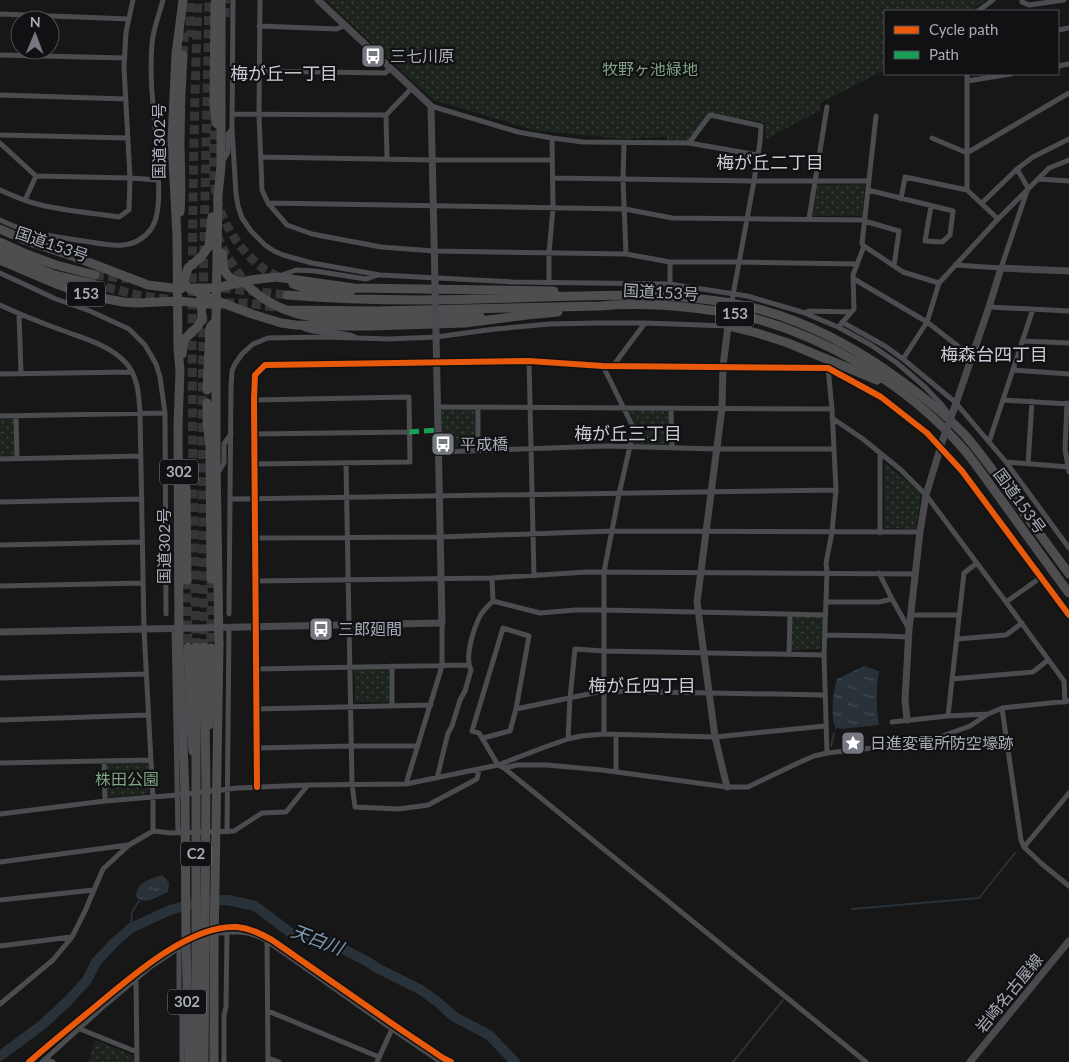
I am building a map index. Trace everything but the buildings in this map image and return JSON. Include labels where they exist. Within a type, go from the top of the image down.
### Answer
[{"type":"highway","name":"国道302号","points":[[183,0],[176,54],[172,140],[178,274],[183,287],[178,301],[180,371],[176,629],[200,646]]},
{"type":"highway","points":[[215,0],[214,107],[221,148]]},
{"type":"highway","name":"国道302号","points":[[189,1062],[183,945],[185,794],[200,646],[218,628],[216,288],[221,148],[220,0]]},
{"type":"highway","points":[[177,237],[182,194],[180,101],[183,55]]},
{"type":"highway","name":"302","points":[[183,287],[188,268],[205,253],[209,246],[214,189],[220,168]]},
{"type":"highway","name":"302","points":[[218,195],[222,209],[223,270],[229,278],[244,283]]},
{"type":"highway","name":"153","points":[[0,229],[27,242],[75,257],[148,284],[216,288],[276,277],[354,288],[570,292],[597,295]]},
{"type":"highway","name":"国道153号","points":[[0,242],[56,265],[95,275]]},
{"type":"highway","name":"国道153号","points":[[0,250],[54,275],[92,284]]},
{"type":"highway","name":"153","points":[[0,260],[59,285],[91,296],[138,303],[203,299]]},
{"type":"highway","points":[[244,283],[271,303],[287,310],[314,317],[380,318],[528,315]]},
{"type":"highway","points":[[294,284],[316,290],[360,295],[473,296],[494,299]]},
{"type":"highway","name":"153","points":[[183,287],[216,309],[234,308],[281,323],[322,326],[465,323],[574,311],[600,306]]},
{"type":"highway","points":[[203,299],[216,288]]},
{"type":"highway","name":"国道153号","points":[[287,295],[330,299],[403,301],[597,295],[664,296],[726,302],[789,319],[835,338],[868,357],[920,394],[964,434],[1069,574]]},
{"type":"highway","name":"302","points":[[180,371],[184,340],[198,326],[202,319],[203,299]]},
{"type":"highway","name":"国道153号","points":[[287,310],[377,312],[625,304],[670,306],[731,313],[804,335],[835,349],[894,386],[940,426],[966,452],[1069,593]]},
{"type":"highway","points":[[207,390],[210,328],[216,309]]},
{"type":"highway","points":[[728,325],[788,343],[894,386]]},
{"type":"highway","points":[[207,402],[210,445],[211,580]]},
{"type":"highway","points":[[178,443],[183,460],[186,490],[187,580]]},
{"type":"highway","name":"国道302号","points":[[200,646],[214,946],[214,1062]]},
{"type":"highway","name":"C2","points":[[200,646],[205,776],[204,1062]]},
{"type":"highway","name":"C2","points":[[196,1062],[196,783],[200,646]]},
{"type":"street","points":[[0,190],[39,205],[63,210],[119,217],[129,210],[130,178],[125,58],[126,32],[133,0]]},
{"type":"street","points":[[0,220],[32,232],[126,246],[143,238],[152,229],[157,215],[158,180],[152,79],[152,45],[162,2],[167,0]]},
{"type":"street","points":[[233,0],[232,129],[236,194],[242,218],[251,231],[274,251],[312,263],[380,275],[435,280],[670,284],[747,296],[840,325],[885,346],[954,406],[1006,462],[1069,548]]},
{"type":"street","points":[[260,0],[259,115],[262,190],[268,203],[287,225],[312,234],[381,247],[434,251],[626,254],[670,262],[857,264]]},
{"type":"street","points":[[318,0],[431,106],[518,132],[552,138],[583,142],[689,144],[758,155]]},
{"type":"street","points":[[979,10],[993,0]]},
{"type":"street","points":[[1022,0],[1022,2],[1029,5],[1064,0]]},
{"type":"street","points":[[0,14],[129,19]]},
{"type":"street","points":[[259,26],[337,29],[345,25]]},
{"type":"street","points":[[0,56],[125,58]]},
{"type":"street","points":[[259,71],[385,73],[390,68]]},
{"type":"street","points":[[967,75],[967,190]]},
{"type":"street","points":[[967,81],[1005,75]]},
{"type":"street","points":[[387,159],[386,116],[412,88]]},
{"type":"street","points":[[967,153],[1069,93]]},
{"type":"street","points":[[0,95],[126,99]]},
{"type":"street","points":[[406,784],[442,666],[442,579],[431,106]]},
{"type":"street","points":[[809,219],[828,107]]},
{"type":"street","points":[[232,114],[386,116]]},
{"type":"street","points":[[689,144],[710,115],[760,126],[760,142],[748,219],[738,262],[728,325],[723,366],[722,408],[697,602],[715,737],[726,787]]},
{"type":"street","points":[[876,116],[862,244],[903,272],[939,283]]},
{"type":"street","points":[[220,168],[228,152],[228,134],[232,129]]},
{"type":"street","points":[[0,135],[128,138]]},
{"type":"street","points":[[549,283],[553,178],[552,138]]},
{"type":"street","points":[[932,138],[967,153]]},
{"type":"street","points":[[982,203],[1017,169],[1033,157],[1069,140]]},
{"type":"street","points":[[0,143],[36,176],[158,180]]},
{"type":"street","points":[[624,143],[623,179],[626,254]]},
{"type":"street","points":[[261,157],[552,160]]},
{"type":"street","points":[[902,359],[927,322],[939,283],[998,218],[1049,168],[1069,160]]},
{"type":"street","points":[[907,720],[909,633],[926,495],[1028,188],[1017,169]]},
{"type":"street","points":[[25,200],[36,176]]},
{"type":"street","points":[[901,199],[905,177],[967,190],[998,218]]},
{"type":"street","points":[[553,178],[815,182],[868,181]]},
{"type":"street","points":[[1038,179],[1069,181]]},
{"type":"street","points":[[868,190],[953,211],[950,235],[942,242],[925,241],[931,206]]},
{"type":"street","points":[[268,203],[625,209],[672,218],[864,221],[898,231],[894,266]]},
{"type":"street","points":[[840,325],[850,312],[854,310],[853,275],[864,246]]},
{"type":"street","points":[[670,262],[670,284]]},
{"type":"street","points":[[955,265],[1069,271]]},
{"type":"street","points":[[276,277],[296,270],[366,279],[380,275]]},
{"type":"street","points":[[0,273],[56,299],[90,311],[129,329],[145,345],[156,364],[160,377],[164,413],[166,614]]},
{"type":"street","points":[[854,279],[927,322],[972,357]]},
{"type":"street","points":[[0,304],[19,314],[103,346],[126,363],[136,382],[140,413],[144,629],[153,831]]},
{"type":"street","points":[[989,307],[1069,311]]},
{"type":"street","points":[[989,442],[1033,309]]},
{"type":"street","points":[[805,313],[809,311],[850,312]]},
{"type":"street","points":[[19,314],[21,373]]},
{"type":"street","points":[[229,614],[232,371],[242,354],[253,344],[268,338],[389,339],[550,324],[645,323],[728,325]]},
{"type":"street","points":[[613,366],[645,323]]},
{"type":"street","points":[[296,324],[312,332],[348,334],[358,338]]},
{"type":"street","points":[[840,325],[896,363],[925,387],[942,405],[964,434]]},
{"type":"street","points":[[1022,341],[1069,344]]},
{"type":"street","points":[[529,361],[534,576]]},
{"type":"street","points":[[257,787],[254,400],[255,376],[265,365],[529,361],[603,366],[828,368],[881,397],[942,443],[1069,615]]},
{"type":"street","points":[[603,366],[634,428],[618,494],[604,572],[604,734]]},
{"type":"street","points":[[826,753],[824,655],[826,563],[832,532],[836,490],[828,368]]},
{"type":"street","points":[[1013,370],[1069,374]]},
{"type":"street","points":[[0,374],[131,372]]},
{"type":"street","points":[[254,400],[408,397],[410,462],[254,464]]},
{"type":"street","points":[[1003,400],[1068,404],[1065,449],[1068,468],[1006,462]]},
{"type":"street","points":[[1028,464],[1032,402]]},
{"type":"street","points":[[438,407],[832,408]]},
{"type":"street","points":[[478,407],[478,450]]},
{"type":"street","points":[[671,408],[672,448]]},
{"type":"street","points":[[0,416],[164,413]]},
{"type":"street","points":[[16,416],[17,459]]},
{"type":"street","points":[[504,768],[517,764],[547,765],[726,787],[748,787],[814,756],[926,742],[970,726],[988,714],[1002,708],[1067,702],[1064,681],[926,495],[901,470],[832,418]]},
{"type":"street","points":[[254,434],[409,432]]},
{"type":"street","points":[[216,474],[224,463],[224,444],[231,433]]},
{"type":"street","points":[[439,452],[606,446],[717,449],[834,448]]},
{"type":"street","points":[[880,453],[880,533]]},
{"type":"street","points":[[0,459],[141,456]]},
{"type":"street","points":[[346,463],[352,784],[356,807],[399,809],[428,805],[477,780],[479,770]]},
{"type":"street","points":[[231,499],[836,490]]},
{"type":"street","points":[[0,502],[142,499]]},
{"type":"street","points":[[255,538],[441,537],[612,531],[920,532]]},
{"type":"street","points":[[0,545],[142,542]]},
{"type":"street","points":[[948,716],[964,573],[977,563]]},
{"type":"street","points":[[255,581],[492,578],[587,572],[916,574]]},
{"type":"street","points":[[879,573],[909,633]]},
{"type":"street","points":[[437,778],[448,733],[471,670],[468,665],[469,651],[480,617],[493,601],[492,578]]},
{"type":"street","points":[[1006,602],[1040,578]]},
{"type":"street","points":[[0,586],[143,583]]},
{"type":"street","points":[[826,602],[878,602],[892,599]]},
{"type":"street","points":[[493,601],[540,613],[604,610],[826,615]]},
{"type":"street","points":[[790,614],[790,654]]},
{"type":"street","points":[[911,614],[959,615]]},
{"type":"street","points":[[0,632],[442,623]]},
{"type":"street","points":[[957,638],[1006,635],[1022,623]]},
{"type":"street","points":[[227,832],[229,628]]},
{"type":"street","points":[[483,738],[510,731],[516,709],[529,636],[503,628],[472,731],[479,733],[483,738],[498,765],[866,1062]]},
{"type":"street","points":[[176,629],[178,833]]},
{"type":"street","points":[[825,636],[885,636],[909,633]]},
{"type":"street","points":[[568,739],[575,649],[824,655]]},
{"type":"street","points":[[952,679],[1033,672],[1048,660]]},
{"type":"street","points":[[256,669],[468,665]]},
{"type":"street","points":[[392,666],[392,706]]},
{"type":"street","points":[[0,678],[146,674]]},
{"type":"street","points":[[516,709],[604,691],[825,695]]},
{"type":"street","points":[[256,709],[431,705]]},
{"type":"street","points":[[1002,708],[1021,840],[1024,847],[1069,886]]},
{"type":"street","points":[[892,722],[988,714]]},
{"type":"street","points":[[0,720],[148,715]]},
{"type":"street","points":[[0,814],[227,789],[308,785],[406,784],[498,765],[544,747],[582,736],[604,734],[715,737],[825,726]]},
{"type":"street","points":[[616,735],[616,772]]},
{"type":"street","points":[[256,748],[418,746]]},
{"type":"street","points":[[0,763],[150,760]]},
{"type":"street","points":[[104,761],[105,802]]},
{"type":"street","points":[[0,1004],[53,960],[72,937],[103,869],[128,845],[153,831],[178,833],[234,831],[262,813],[286,812],[308,785]]},
{"type":"street","points":[[1024,847],[1069,793]]},
{"type":"street","points":[[0,862],[128,845]]},
{"type":"street","points":[[0,900],[94,890]]},
{"type":"street","points":[[220,933],[237,931],[253,934],[267,941],[441,1062]]},
{"type":"street","points":[[224,1062],[227,932]]},
{"type":"street","points":[[0,946],[72,937]]},
{"type":"street","points":[[267,941],[268,1060],[279,1062]]},
{"type":"street","name":"岩崎名古屋線","points":[[970,1062],[1069,942]]},
{"type":"street","points":[[44,1060],[149,968],[183,945]]},
{"type":"street","points":[[182,1062],[182,1016],[179,1010],[183,945]]},
{"type":"street","points":[[136,980],[137,1062]]},
{"type":"street","points":[[268,1011],[378,1059],[392,1029]]},
{"type":"street","points":[[80,1029],[137,1052]]},
{"type":"street","points":[[44,1060],[53,1062]]},
{"type":"green space","name":"牧野ヶ池緑地","points":[[326,0],[986,0],[972,10],[884,10],[884,71],[820,103],[821,110],[766,139],[765,123],[709,114],[688,141],[667,141],[667,137],[623,139],[534,130],[433,100]]},
{"type":"green space","points":[[865,184],[862,216],[813,216],[817,185]]},
{"type":"green space","points":[[441,408],[476,408],[477,446],[441,447]]},
{"type":"green space","points":[[628,408],[670,409],[671,446],[635,445],[637,429]]},
{"type":"green space","points":[[0,419],[13,419],[15,421],[15,455],[13,457],[0,458]]},
{"type":"green space","points":[[884,462],[921,493],[916,529],[884,528]]},
{"type":"green space","points":[[794,616],[821,617],[823,620],[821,649],[790,650],[791,619]]},
{"type":"green space","points":[[390,668],[390,702],[355,702],[354,669]]},
{"type":"green space","name":"株田公園","points":[[148,762],[149,792],[147,794],[107,797],[106,763]]},
{"type":"green space","points":[[95,1040],[134,1056],[134,1062],[89,1062]]},
{"type":"water","points":[[864,666],[879,671],[877,712],[879,725],[841,729],[837,727],[835,731],[833,704],[837,679]]},
{"type":"water","points":[[162,875],[169,883],[168,892],[147,901],[143,901],[136,896],[142,884]]},
{"type":"waterway","points":[[831,746],[834,733]]},
{"type":"waterway","points":[[852,909],[979,898],[1015,853]]},
{"type":"waterway","name":"天白川","points":[[0,1056],[42,1025],[68,1001],[87,980],[96,962],[131,928],[170,910],[206,901],[228,900],[255,906],[291,933],[328,941],[421,990],[453,1016],[489,1035],[515,1062]]},
{"type":"waterway","points":[[131,928],[132,912],[139,901]]},
{"type":"waterway","points":[[733,1062],[783,1000]]},
{"type":"tunnel","points":[[196,647],[192,324],[198,0]]},
{"type":"tunnel","points":[[203,295],[209,0]]},
{"type":"tunnel","points":[[225,17],[226,0]]},
{"type":"tunnel","points":[[189,3],[191,37]]},
{"type":"tunnel","points":[[183,55],[185,28]]},
{"type":"tunnel","points":[[215,117],[214,172],[216,194],[225,222],[235,239],[256,263],[281,278]]},
{"type":"tunnel","points":[[217,235],[225,253],[246,284]]},
{"type":"tunnel","points":[[95,275],[129,279]]},
{"type":"tunnel","points":[[93,284],[142,296],[167,299]]},
{"type":"tunnel","points":[[222,288],[287,295]]},
{"type":"tunnel","points":[[225,303],[249,303],[279,308]]},
{"type":"tunnel","points":[[203,315],[204,647]]},
{"type":"tunnel","points":[[211,579],[211,648]]},
{"type":"tunnel","points":[[187,580],[188,647]]},
{"type":"marked path","points":[[409,432],[439,430]]},
{"type":"cycle path","points":[[257,787],[254,400],[255,375],[265,365],[529,361],[603,366],[828,368],[881,397],[927,433],[962,471],[1069,615]]},
{"type":"cycle path","points":[[29,1062],[126,981],[162,955],[200,934],[219,928],[237,927],[251,930],[272,940],[394,1025],[451,1062]]},
{"type":"place","name":"三七川原","points":[[373,56]]},
{"type":"place","name":"平成橋","points":[[443,444]]},
{"type":"place","name":"三郎廻間","points":[[321,629]]},
{"type":"place","name":"日進変電所防空壕跡","points":[[853,743]]},
{"type":"district","name":"梅が丘一丁目","points":[[284,74]]},
{"type":"district","name":"梅が丘二丁目","points":[[770,163]]},
{"type":"district","name":"梅森台四丁目","points":[[994,355]]},
{"type":"district","name":"梅が丘三丁目","points":[[628,434]]},
{"type":"district","name":"梅が丘四丁目","points":[[642,686]]}]
